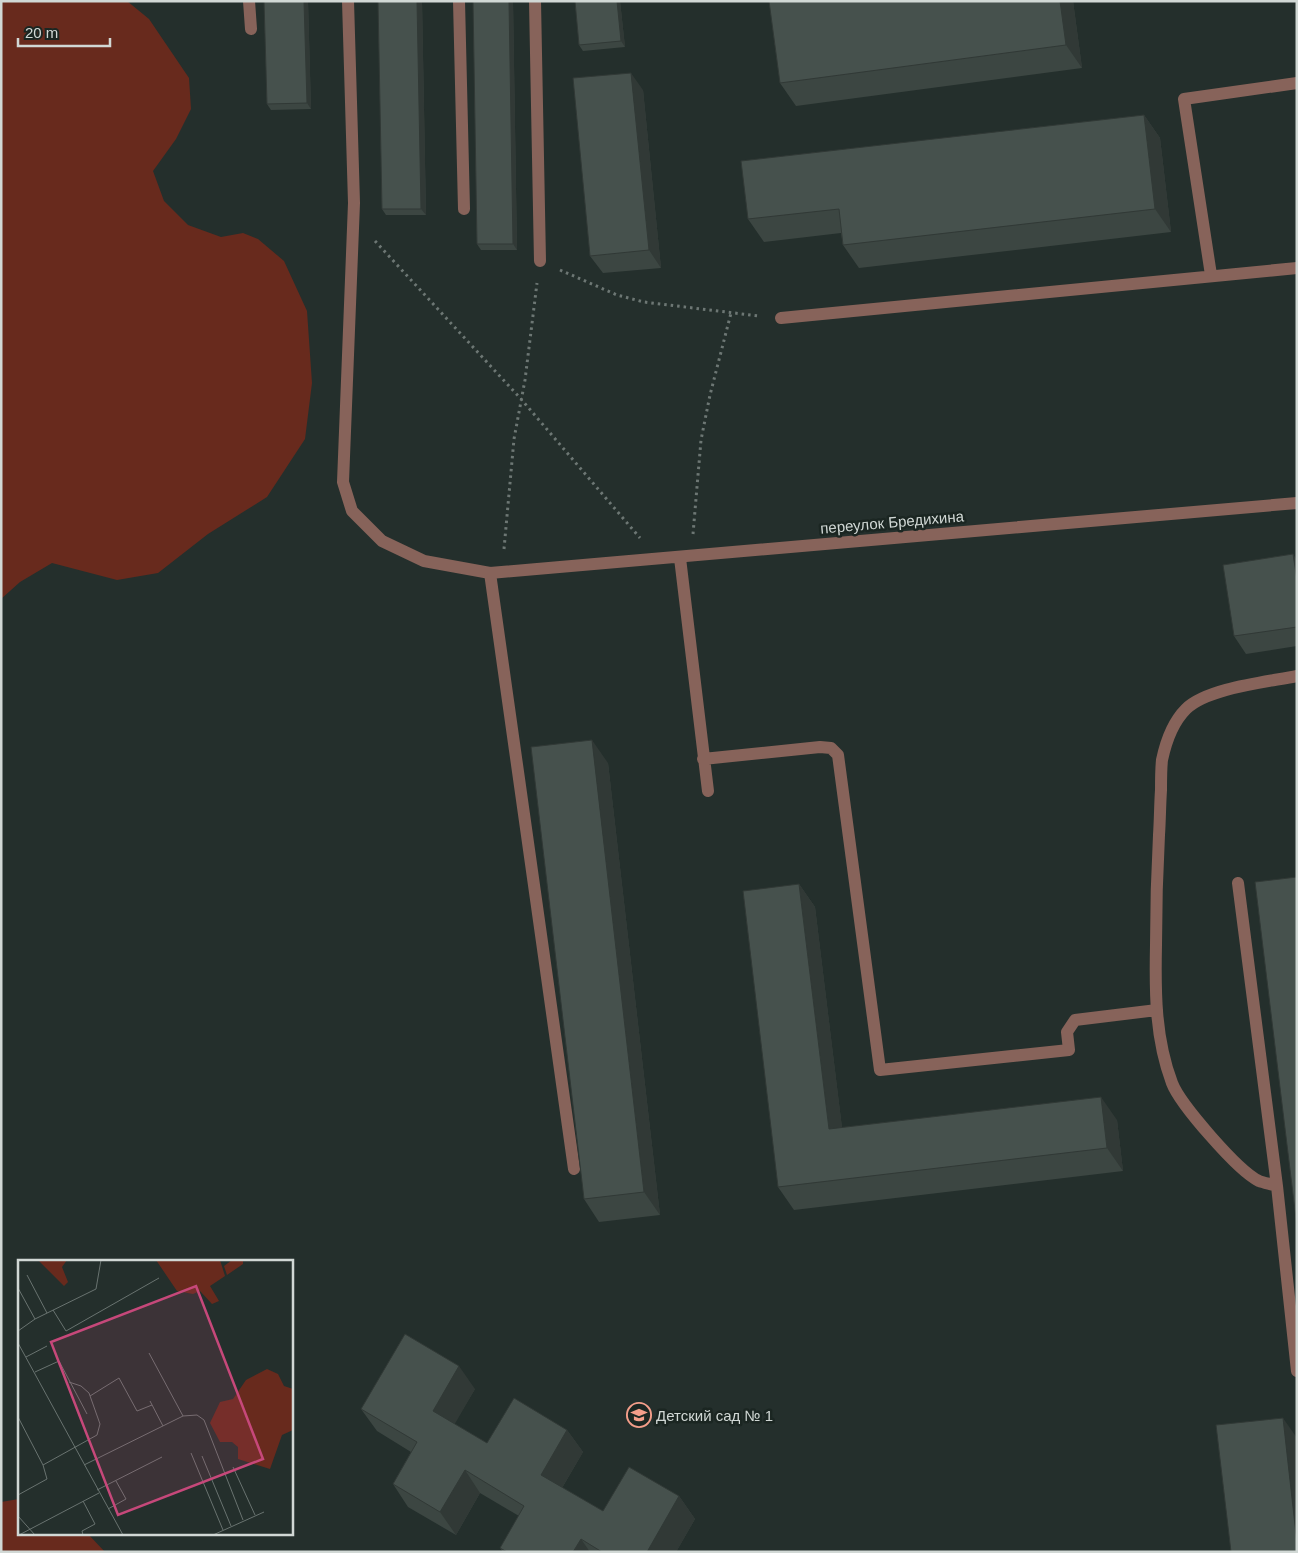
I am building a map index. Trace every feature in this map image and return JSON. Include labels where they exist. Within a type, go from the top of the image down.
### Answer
[{"type":"lane","points":[[249,1],[251,29]]},
{"type":"lane","name":"переулок Бредихина","points":[[348,1],[354,218],[343,482],[352,510],[382,541],[424,561],[496,573],[1297,503]]},
{"type":"lane","points":[[459,1],[464,209]]},
{"type":"lane","points":[[535,1],[540,261]]},
{"type":"lane","points":[[1211,275],[1184,100],[1297,83]]},
{"type":"lane","points":[[781,318],[1297,268]]},
{"type":"lane","points":[[686,557],[703,759],[708,791]]},
{"type":"lane","points":[[496,573],[574,1169]]},
{"type":"lane","points":[[1277,1186],[1259,1181],[1248,1174],[1221,1147],[1180,1099],[1172,1084],[1165,1062],[1160,1040],[1157,1010],[1156,924],[1162,762],[1174,723],[1193,704],[1222,691],[1297,676]]},
{"type":"lane","points":[[703,759],[820,747],[831,748],[838,755],[880,1070],[1069,1050],[1067,1032],[1075,1020],[1157,1010]]},
{"type":"lane","points":[[1238,883],[1277,1186],[1297,1371]]},
{"type":"path","points":[[354,218],[521,399],[659,559]]},
{"type":"path","points":[[496,573],[540,261],[589,284],[617,295],[644,302],[781,318]]},
{"type":"path","points":[[686,557],[701,440],[710,395],[732,313]]},
{"type":"shaded area","points":[[1,1],[127,1],[149,19],[189,78],[191,109],[176,139],[153,171],[164,201],[188,225],[221,237],[243,233],[258,239],[284,261],[307,311],[312,383],[305,439],[267,497],[208,534],[158,573],[117,580],[52,563],[20,582],[1,599]]},
{"type":"shaded area","points":[[18,1499],[18,1536],[90,1536],[105,1552],[1,1552],[1,1502]]},
{"type":"building","points":[[264,1],[304,1],[307,103],[267,104]]},
{"type":"building","points":[[378,1],[417,1],[421,209],[382,209]]},
{"type":"building","points":[[473,1],[509,1],[513,244],[477,244]]},
{"type":"building","points":[[575,1],[617,1],[621,41],[579,45]]},
{"type":"building","points":[[769,1],[1060,1],[1066,45],[780,83]]},
{"type":"building","points":[[631,73],[649,250],[590,256],[573,78]]},
{"type":"building","points":[[1144,115],[1155,209],[843,245],[839,209],[748,219],[741,161]]},
{"type":"building","points":[[1293,554],[1297,580],[1297,627],[1234,636],[1223,565]]},
{"type":"building","points":[[592,740],[644,1192],[584,1199],[531,747]]},
{"type":"building","points":[[1297,877],[1297,1227],[1255,882]]},
{"type":"building","points":[[799,884],[829,1129],[1101,1097],[1107,1148],[778,1187],[743,891]]},
{"type":"building","points":[[405,1334],[459,1366],[433,1411],[487,1443],[514,1398],[567,1430],[541,1475],[603,1511],[629,1467],[679,1496],[647,1552],[602,1552],[581,1539],[573,1552],[507,1552],[500,1548],[524,1506],[465,1470],[440,1512],[393,1484],[417,1442],[361,1409]]},
{"type":"building","points":[[1283,1418],[1297,1552],[1231,1552],[1216,1425]]},
{"type":"place","name":"Детский сад № 1","points":[[639,1415]]}]
